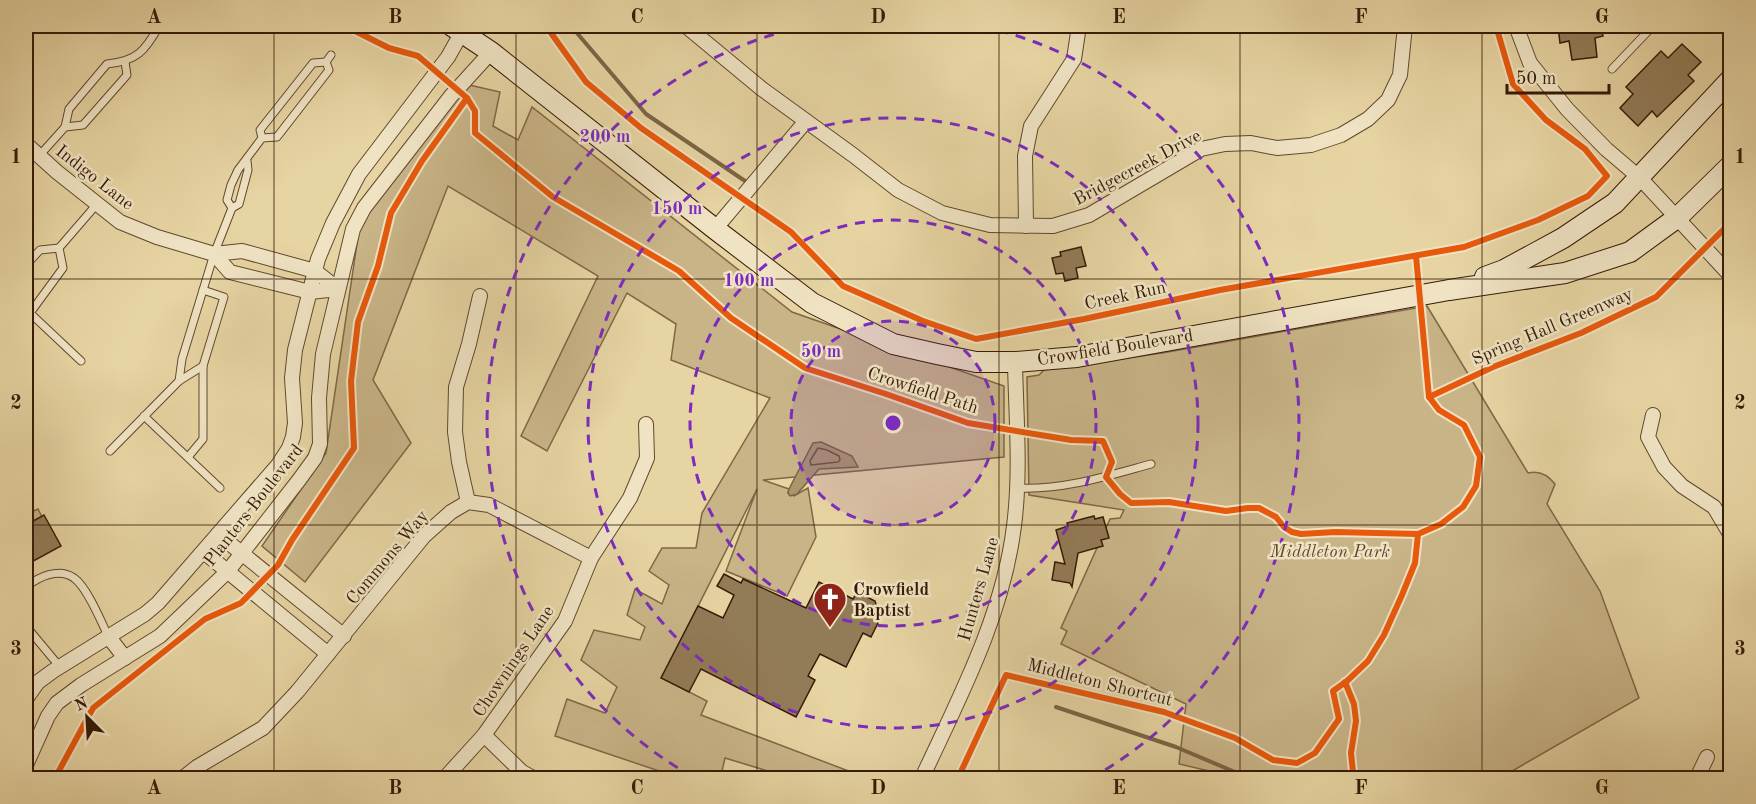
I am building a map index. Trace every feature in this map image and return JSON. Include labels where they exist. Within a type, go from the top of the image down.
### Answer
[{"type":"main road","name":"Crowfield Boulevard","points":[[457,29],[491,52],[812,303],[893,344],[976,362],[1015,362],[1077,357],[1449,290],[1565,273],[1630,252],[1678,217],[1731,166]]},
{"type":"main road","name":"Crowfield Boulevard","points":[[1449,290],[1504,270],[1563,238],[1615,203],[1731,80]]},
{"type":"street","name":"Bridgecreek Drive","points":[[686,26],[762,89],[898,190],[942,213],[990,225],[1026,226],[1053,226],[1089,215],[1201,149],[1243,143],[1277,148],[1311,145],[1341,135],[1368,120],[1388,100],[1400,75],[1404,26]]},
{"type":"street","points":[[1026,226],[1025,156],[1031,126],[1074,59],[1079,26]]},
{"type":"street","points":[[1516,26],[1530,63],[1567,109],[1605,149],[1640,178],[1731,274]]},
{"type":"street","name":"Planters Boulevard","points":[[26,699],[38,682],[145,614],[158,603],[278,465],[289,448],[295,423],[292,378],[295,350],[318,259],[333,223],[354,183],[448,57],[457,29]]},
{"type":"street","name":"Planters Boulevard","points":[[26,765],[48,716],[57,703],[75,689],[160,636],[228,571],[315,458],[320,444],[319,398],[323,354],[353,229],[364,208],[451,96],[491,52]]},
{"type":"street","points":[[715,229],[806,121]]},
{"type":"street","name":"Indigo Lane","points":[[26,144],[120,222],[157,237],[214,254],[242,251],[315,271],[338,289]]},
{"type":"street","name":"Indigo Lane","points":[[214,254],[230,272],[310,292],[338,289]]},
{"type":"street","points":[[480,296],[456,387],[454,432],[468,502],[489,505],[591,558]]},
{"type":"street","name":"Hunters Lane","points":[[922,778],[972,668],[994,613],[1010,554],[1018,488],[1015,362]]},
{"type":"street","points":[[1653,415],[1648,437],[1664,468],[1682,486],[1713,507],[1731,534]]},
{"type":"street","name":"Chownings Lane","points":[[445,778],[484,735],[565,621],[591,558],[630,498],[646,458],[646,424]]},
{"type":"street","name":"Commons Way","points":[[183,778],[197,767],[263,728],[344,636],[424,536],[451,512],[468,502]]},
{"type":"street","points":[[218,534],[344,636]]},
{"type":"street","points":[[204,552],[328,654]]},
{"type":"street","points":[[108,636],[125,658]]},
{"type":"street","points":[[60,667],[75,689]]},
{"type":"street","points":[[484,735],[522,771],[533,778]]},
{"type":"street","points":[[1697,778],[1707,757]]},
{"type":"lane","points":[[39,156],[65,127],[69,109],[107,64],[125,62],[147,46],[159,26]]},
{"type":"lane","points":[[1612,69],[1653,26]]},
{"type":"lane","points":[[232,208],[227,200],[231,185],[238,170],[262,138],[260,130],[313,63],[326,62],[332,55]]},
{"type":"lane","points":[[65,127],[83,125],[127,75],[125,62]]},
{"type":"lane","points":[[262,138],[277,137],[329,70],[326,62]]},
{"type":"lane","points":[[179,381],[182,359],[214,254],[232,208],[239,204],[249,170],[247,161]]},
{"type":"lane","points":[[26,265],[40,250],[59,248],[97,204]]},
{"type":"lane","points":[[59,248],[63,268],[28,311],[81,361]]},
{"type":"lane","points":[[188,457],[203,440],[203,366],[224,297],[203,290]]},
{"type":"lane","points":[[110,451],[179,381],[203,366]]},
{"type":"lane","points":[[144,416],[220,488]]},
{"type":"lane","points":[[1018,488],[1053,488],[1106,477],[1151,464]]},
{"type":"lane","points":[[26,587],[41,576],[50,574],[59,573],[74,577],[84,588],[108,636]]},
{"type":"lane","points":[[26,622],[28,634],[60,667]]},
{"type":"green space","points":[[465,84],[500,92],[493,126],[518,140],[532,107],[792,312],[1004,386],[1004,457],[763,480],[789,489],[788,493],[794,496],[808,488],[816,537],[787,596],[726,571],[757,489],[662,678],[707,701],[701,715],[867,778],[774,778],[771,772],[725,758],[722,771],[738,778],[680,778],[555,736],[567,699],[605,713],[617,687],[581,660],[594,630],[640,640],[645,627],[627,615],[635,589],[662,604],[669,585],[649,571],[662,548],[696,548],[702,513],[770,398],[671,360],[676,324],[627,293],[547,451],[521,436],[598,276],[448,186],[373,380],[411,443],[305,582],[262,546],[326,453],[360,223]]},
{"type":"green space","name":"Middleton Park","points":[[1427,306],[1528,473],[1543,474],[1555,484],[1547,504],[1600,591],[1639,698],[1500,778],[1239,778],[1179,764],[1186,704],[1061,644],[1067,631],[1061,628],[1110,519],[1120,518],[1124,510],[1029,495],[1027,377],[1039,375],[1044,370],[1162,353]]},
{"type":"green space","points":[[38,509],[42,517],[26,525],[26,511],[27,514]]},
{"type":"water","points":[[821,442],[852,456],[858,467],[819,469],[797,494],[790,496],[789,489],[813,443]]},
{"type":"building","points":[[1558,26],[1601,26],[1603,36],[1595,38],[1597,57],[1572,60],[1569,41],[1560,43]]},
{"type":"building","points":[[1682,44],[1701,62],[1688,75],[1694,81],[1657,117],[1652,111],[1638,126],[1620,108],[1633,94],[1626,87],[1661,51],[1668,58]]},
{"type":"building","points":[[1081,247],[1086,266],[1076,268],[1078,278],[1065,281],[1063,273],[1056,274],[1052,258],[1061,256],[1060,252]]},
{"type":"building","points":[[44,515],[61,546],[26,565],[26,525]]},
{"type":"building","points":[[1094,516],[1095,519],[1103,517],[1109,538],[1101,540],[1103,546],[1078,553],[1072,587],[1070,583],[1052,580],[1055,562],[1065,564],[1056,530],[1068,526],[1067,523]]},
{"type":"building","points":[[724,574],[741,583],[743,579],[806,608],[819,582],[853,599],[857,592],[875,601],[879,614],[876,615],[878,623],[871,637],[863,633],[846,667],[820,654],[808,676],[815,680],[796,717],[701,669],[689,692],[661,678],[698,606],[723,618],[734,595],[717,586]]},
{"type":"waterway","points":[[571,26],[646,114],[748,183]]},
{"type":"waterway","points":[[1056,707],[1176,747],[1249,778]]},
{"type":"cycle path","name":"Crowfield Path","points":[[345,26],[389,48],[418,56],[467,98],[475,111],[475,133],[553,197],[679,271],[731,318],[805,368],[968,423],[1071,440],[1103,441],[1112,462],[1106,477],[1131,503],[1169,502],[1226,511],[1259,508],[1276,517],[1284,527],[1292,532],[1301,534],[1335,532],[1418,534]]},
{"type":"cycle path","name":"Creek Run","points":[[546,26],[586,82],[641,128],[791,232],[843,286],[923,321],[976,339],[1220,290],[1464,247],[1538,220],[1588,196],[1607,176],[1585,149],[1546,120],[1513,84],[1496,26]]},
{"type":"cycle path","points":[[55,778],[93,708],[205,619],[241,603],[278,565],[292,540],[354,448],[351,381],[358,322],[378,266],[391,213],[422,161],[467,98]]},
{"type":"cycle path","name":"Spring Hall Greenway","points":[[1429,397],[1493,367],[1581,333],[1656,297],[1730,223]]},
{"type":"cycle path","name":"Middleton Shortcut","points":[[958,778],[1006,675],[1164,712],[1235,738],[1273,760],[1297,763],[1315,753],[1339,719],[1333,691],[1368,661],[1384,635],[1415,563],[1418,534],[1441,524],[1463,507],[1476,486],[1480,457],[1464,425],[1439,410],[1429,397],[1416,256]]},
{"type":"cycle path","points":[[1345,682],[1354,704],[1356,721],[1351,753],[1353,772],[1360,778]]},
{"type":"place","name":"Crowfield Baptist","points":[[830,628]]}]
